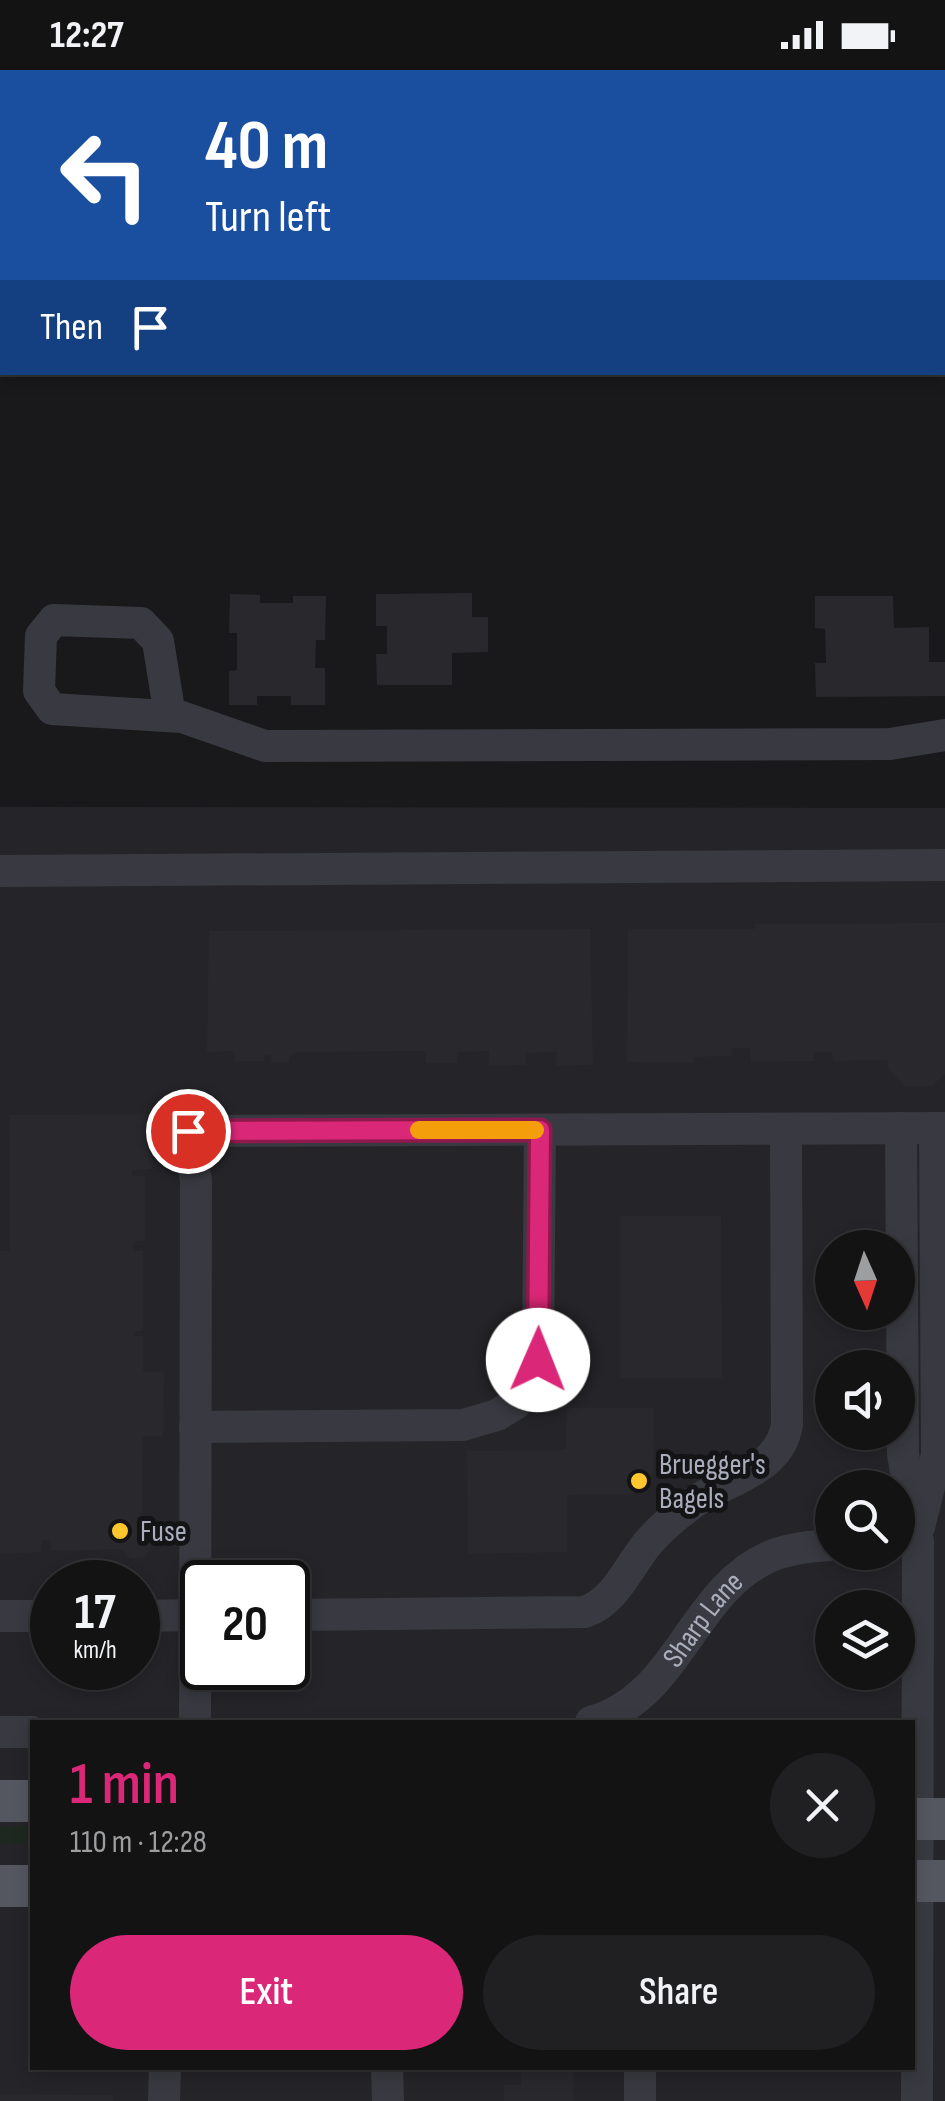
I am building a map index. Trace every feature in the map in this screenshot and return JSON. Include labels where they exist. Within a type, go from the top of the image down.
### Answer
[{"type":"main road","points":[[0,1800],[30,1801]]},
{"type":"main road","points":[[0,1886],[30,1886]]},
{"type":"street","points":[[170,716],[265,746],[890,744],[945,735]]},
{"type":"street","points":[[0,871],[945,865]]},
{"type":"street","points":[[310,1615],[586,1612],[608,1598],[662,1528],[693,1502],[774,1456],[787,1424],[786,1128]]},
{"type":"street","points":[[901,1128],[903,1454],[920,1542],[925,1819],[917,2101]]},
{"type":"street","points":[[198,1560],[196,1181],[188,1131],[940,1128],[937,1455],[920,1542]]},
{"type":"street","points":[[196,1427],[441,1427],[488,1419],[515,1404],[532,1382],[538,1360],[540,1130]]},
{"type":"street","name":"Sharp Lane","points":[[597,1720],[619,1712],[650,1688],[669,1667],[711,1602],[751,1567],[778,1553],[815,1547]]},
{"type":"street","points":[[0,1616],[30,1616]]},
{"type":"street","points":[[195,1720],[196,1690]]},
{"type":"street","points":[[0,1732],[30,1732]]},
{"type":"street","points":[[164,2101],[165,2070]]},
{"type":"street","points":[[387,2070],[388,2101]]},
{"type":"street","points":[[640,2070],[640,2101]]},
{"type":"shaded area","points":[[0,807],[945,808],[945,2101],[0,2101]]},
{"type":"shaded area","points":[[0,1826],[30,1826],[30,1844],[0,1844]]},
{"type":"building","points":[[472,593],[472,617],[488,617],[488,652],[452,653],[452,685],[377,685],[376,654],[387,654],[387,626],[376,626],[376,594]]},
{"type":"building","points":[[230,594],[260,595],[260,603],[293,603],[293,596],[326,596],[325,640],[316,640],[315,668],[325,668],[325,705],[291,705],[291,696],[257,696],[257,705],[229,705],[229,671],[237,670],[237,633],[229,633]]},
{"type":"building","points":[[815,596],[893,596],[894,628],[929,627],[929,662],[945,662],[945,696],[816,697],[815,663],[826,663],[825,629],[815,628]]},
{"type":"building","points":[[945,923],[945,1074],[932,1086],[906,1087],[888,1069],[887,1060],[833,1061],[832,1052],[814,1052],[814,1061],[751,1062],[750,1048],[731,1048],[731,1056],[694,1057],[694,1063],[627,1062],[628,929]]},
{"type":"building","points":[[590,929],[593,1065],[557,1066],[557,1052],[525,1053],[526,1065],[489,1066],[489,1051],[457,1052],[457,1063],[426,1063],[425,1051],[301,1052],[289,1055],[289,1062],[271,1063],[271,1055],[264,1056],[265,1061],[235,1061],[235,1051],[207,1052],[209,931]]},
{"type":"building","points":[[151,1114],[152,1169],[132,1170],[132,1176],[145,1176],[145,1241],[133,1241],[133,1251],[143,1251],[143,1331],[135,1331],[134,1336],[143,1336],[143,1372],[164,1372],[163,1436],[143,1436],[142,1529],[150,1538],[150,1550],[142,1558],[130,1558],[120,1549],[51,1551],[51,1541],[42,1540],[41,1552],[0,1554],[0,1251],[10,1251],[9,1115]]},
{"type":"building","points":[[621,1216],[721,1216],[722,1378],[621,1378]]},
{"type":"building","points":[[567,1408],[654,1408],[653,1474],[633,1494],[567,1495],[567,1552],[468,1554],[467,1451],[566,1450]]},
{"type":"building","points":[[521,2070],[573,2070],[573,2101],[504,2101],[504,2085],[521,2085]]},
{"type":"building","points":[[0,2094],[113,2095],[113,2101],[0,2101]]},
{"type":"slow traffic","points":[[419,1130],[535,1130]]},
{"type":"place","name":"Bruegger's Bagels","points":[[639,1481]]},
{"type":"place","name":"Fuse","points":[[120,1531]]},
{"type":"route","points":[[188,1131],[540,1130],[538,1360]]}]
